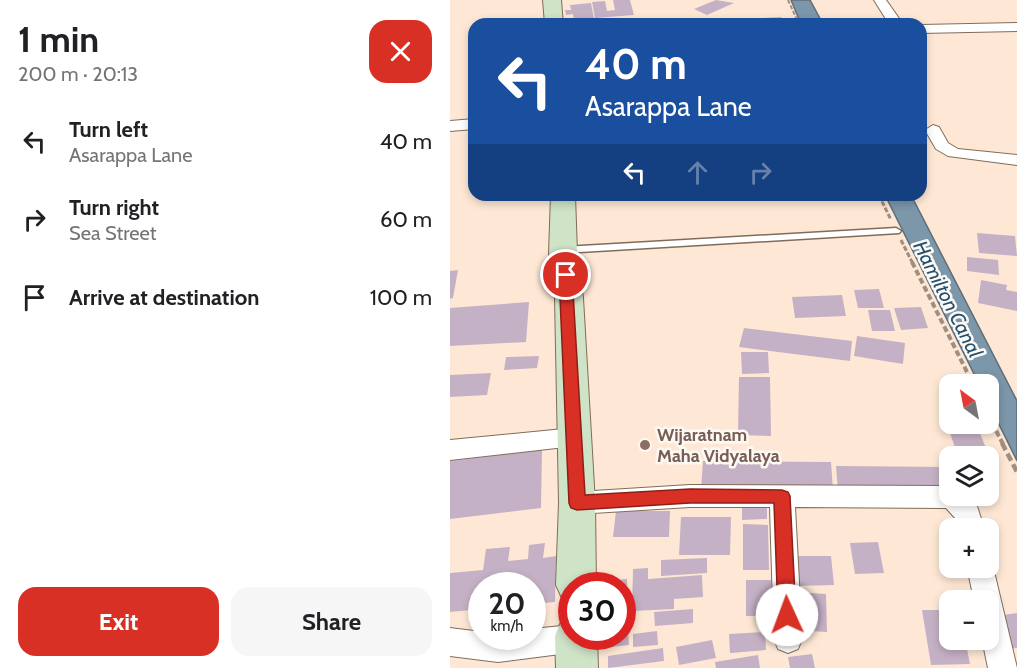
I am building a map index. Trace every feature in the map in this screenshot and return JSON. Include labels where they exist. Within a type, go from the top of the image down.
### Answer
[{"type":"street","points":[[552,0],[554,18]]},
{"type":"street","points":[[880,0],[892,18]]},
{"type":"street","points":[[927,29],[1017,27]]},
{"type":"street","points":[[450,126],[468,124]]},
{"type":"street","points":[[933,130],[942,146],[954,153],[1017,160]]},
{"type":"street","points":[[563,201],[563,250],[569,298],[577,503],[576,572]]},
{"type":"street","points":[[450,450],[574,437]]},
{"type":"street","points":[[577,503],[690,496],[952,497],[968,514],[969,518]]},
{"type":"street","points":[[782,496],[788,639]]},
{"type":"street","points":[[450,642],[498,648],[558,647]]},
{"type":"street","points":[[999,650],[1003,668]]},
{"type":"lane","points":[[563,250],[896,231]]},
{"type":"path","points":[[788,0],[796,18]]},
{"type":"path","points":[[882,201],[968,374]]},
{"type":"path","points":[[998,434],[1017,472]]},
{"type":"water","points":[[791,0],[810,0],[820,18],[798,18]]},
{"type":"water","name":"Hamilton Canal","points":[[888,201],[914,201],[1017,401],[1017,461],[999,424],[999,374],[974,374]]},
{"type":"building","points":[[613,0],[630,0],[634,15],[595,18],[592,2],[605,1],[607,11],[615,10]]},
{"type":"building","points":[[716,0],[734,3],[707,15],[694,9]]},
{"type":"building","points":[[591,3],[594,18],[574,18],[573,14],[566,15],[565,10],[571,10],[570,5]]},
{"type":"building","points":[[977,233],[1015,236],[1017,256],[979,253]]},
{"type":"building","points":[[967,257],[998,260],[999,275],[967,271]]},
{"type":"building","points":[[458,270],[453,298],[450,299],[450,271]]},
{"type":"building","points":[[981,280],[1007,285],[1006,290],[1017,292],[1017,311],[978,303]]},
{"type":"building","points":[[879,289],[884,308],[858,308],[854,290]]},
{"type":"building","points":[[842,295],[846,316],[795,318],[792,297]]},
{"type":"building","points":[[529,302],[526,342],[450,346],[450,308]]},
{"type":"building","points":[[921,307],[928,328],[901,330],[894,308]]},
{"type":"building","points":[[868,310],[890,310],[895,331],[872,331]]},
{"type":"building","points":[[744,328],[852,341],[850,361],[739,347]]},
{"type":"building","points":[[857,336],[905,343],[903,364],[854,356]]},
{"type":"building","points":[[741,352],[768,352],[769,373],[742,374]]},
{"type":"building","points":[[539,356],[537,368],[504,370],[506,357]]},
{"type":"building","points":[[491,373],[487,395],[450,397],[450,375]]},
{"type":"building","points":[[739,377],[770,377],[771,436],[738,435]]},
{"type":"building","points":[[950,434],[980,434],[985,446],[954,446]]},
{"type":"building","points":[[542,450],[541,508],[450,519],[450,461]]},
{"type":"building","points":[[703,461],[831,462],[833,490],[701,489]]},
{"type":"building","points":[[836,466],[939,467],[939,494],[838,492]]},
{"type":"building","points":[[742,505],[767,505],[767,519],[742,520]]},
{"type":"building","points":[[616,511],[670,511],[669,537],[613,537]]},
{"type":"building","points":[[681,517],[731,517],[730,555],[679,555]]},
{"type":"building","points":[[743,524],[768,525],[769,570],[743,570]]},
{"type":"building","points":[[878,542],[884,573],[855,574],[850,543]]},
{"type":"building","points":[[545,543],[543,558],[556,556],[555,602],[546,603],[546,572],[468,572],[468,610],[450,612],[450,573],[483,570],[486,549],[510,547],[508,561],[528,559],[529,545]]},
{"type":"building","points":[[795,556],[831,556],[834,585],[797,586]]},
{"type":"building","points":[[707,558],[707,573],[661,576],[661,560]]},
{"type":"building","points":[[648,568],[648,579],[702,575],[703,597],[674,599],[674,609],[636,611],[636,572],[633,572],[633,569]]},
{"type":"building","points":[[746,580],[771,580],[773,616],[746,616]]},
{"type":"building","points":[[794,592],[826,594],[827,632],[794,630]]},
{"type":"building","points":[[693,609],[693,623],[655,626],[654,612]]},
{"type":"building","points":[[922,610],[939,610],[939,650],[967,650],[970,664],[931,665]]},
{"type":"building","points":[[1017,613],[1017,648],[1009,649],[999,624],[999,616]]},
{"type":"building","points":[[657,631],[658,645],[636,647],[636,634]]},
{"type":"building","points":[[765,632],[766,650],[730,653],[729,634]]},
{"type":"building","points":[[712,640],[716,658],[679,665],[676,647]]},
{"type":"building","points":[[663,648],[664,661],[608,668],[608,656]]},
{"type":"building","points":[[812,654],[815,668],[790,668],[788,657]]},
{"type":"building","points":[[758,655],[760,668],[716,668],[715,662]]},
{"type":"place","name":"Wijaratnam Maha Vidyalaya","points":[[645,445]]},
{"type":"route","points":[[566,275],[569,298],[577,503],[690,496],[782,496],[787,615]]}]
